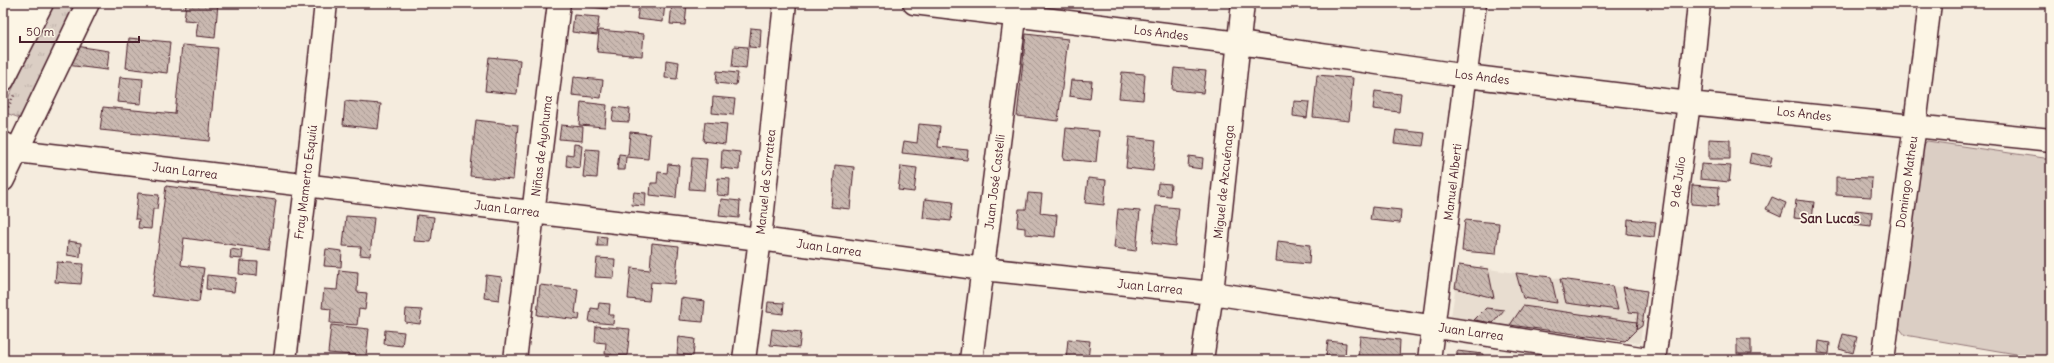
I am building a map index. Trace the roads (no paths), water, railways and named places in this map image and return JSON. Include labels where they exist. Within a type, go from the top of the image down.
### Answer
[{"type":"street","points":[[3,38],[20,3]]},
{"type":"street","points":[[3,80],[42,3]]},
{"type":"street","points":[[3,180],[10,147],[88,3]]},
{"type":"street","name":"Fray Mamerto Esquiú","points":[[285,360],[326,3]]},
{"type":"street","name":"Niñas de Ayohuma","points":[[515,360],[558,3]]},
{"type":"street","name":"Manuel de Sarratea","points":[[744,360],[760,239],[785,3]]},
{"type":"street","name":"Los Andes","points":[[914,3],[1017,10],[1467,76],[1689,103],[2051,140]]},
{"type":"street","name":"Miguel de Azcuénaga","points":[[1202,360],[1212,294],[1243,3]]},
{"type":"street","name":"Manuel Alberti","points":[[1429,360],[1467,76],[1475,3]]},
{"type":"street","name":"9 de Julio","points":[[1654,360],[1689,103],[1699,3]]},
{"type":"street","name":"Domingo Matheu","points":[[1883,360],[1930,3]]},
{"type":"street","name":"Juan José Castelli","points":[[971,360],[1017,10]]},
{"type":"street","name":"Juan Larrea","points":[[10,147],[306,186],[760,239],[983,269],[1212,294],[1654,360]]},
{"type":"district","name":"San Lucas","points":[[1830,218]]}]
